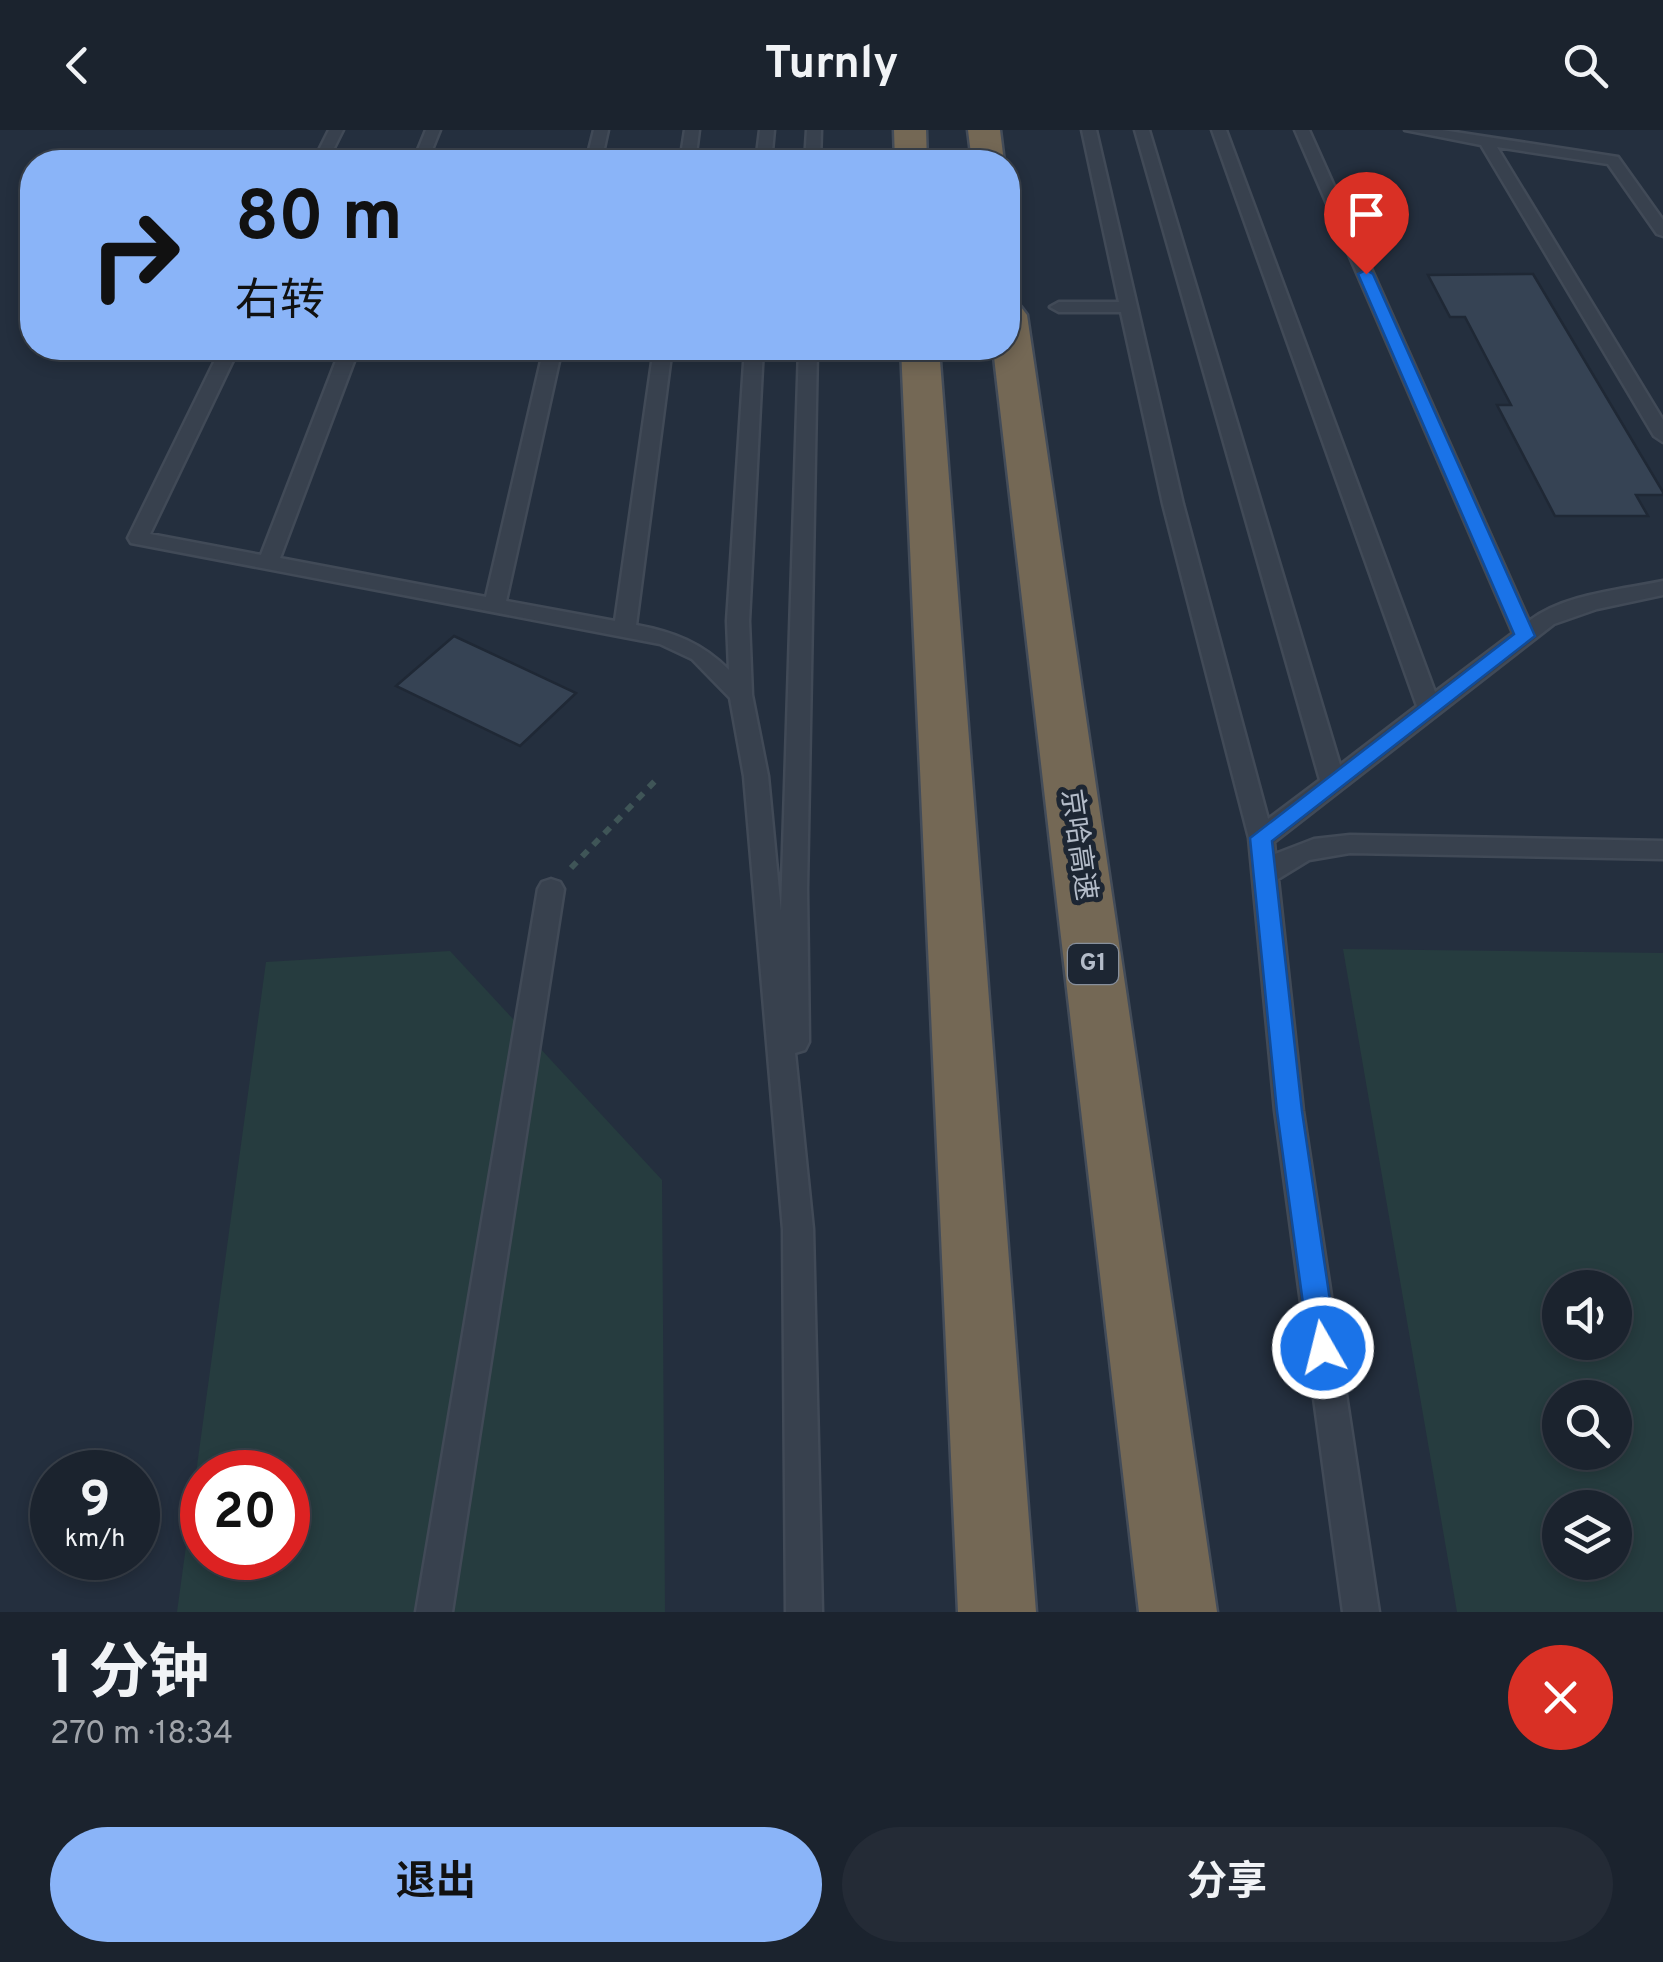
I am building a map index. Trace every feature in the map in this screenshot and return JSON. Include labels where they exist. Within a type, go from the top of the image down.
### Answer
[{"type":"highway","name":"京哈高速","points":[[1033,311],[1178,1612]]},
{"type":"highway","points":[[921,360],[997,1612]]},
{"type":"lane","points":[[1089,130],[1173,504],[1261,838],[1290,1111],[1361,1612]]},
{"type":"lane","points":[[1142,130],[1333,783]]},
{"type":"lane","points":[[1220,130],[1430,708]]},
{"type":"lane","points":[[1302,130],[1525,636]]},
{"type":"lane","points":[[1412,130],[1612,160],[1663,231]]},
{"type":"lane","points":[[1486,141],[1663,436]]},
{"type":"lane","points":[[1033,311],[1130,307]]},
{"type":"lane","points":[[224,360],[138,538],[626,629],[684,644],[714,666],[741,695]]},
{"type":"lane","points":[[268,562],[345,360]]},
{"type":"lane","points":[[496,604],[549,360]]},
{"type":"lane","points":[[626,629],[661,360]]},
{"type":"lane","points":[[753,360],[738,621],[741,695],[756,776],[798,1229]]},
{"type":"lane","points":[[804,1612],[794,889],[808,360]]},
{"type":"lane","points":[[1261,838],[1546,619],[1663,588]]},
{"type":"lane","points":[[1265,876],[1276,864],[1304,848],[1350,844],[1663,850]]},
{"type":"lane","points":[[434,1612],[552,888]]},
{"type":"path","points":[[552,888],[658,779]]},
{"type":"green space","points":[[1343,949],[1663,953],[1663,1612],[1457,1612]]},
{"type":"green space","points":[[450,951],[662,1180],[665,1612],[177,1612],[181,1580],[310,1580],[310,1450],[199,1450],[266,962]]},
{"type":"building","points":[[1533,274],[1663,492],[1636,495],[1648,516],[1555,516],[1497,405],[1511,405],[1465,317],[1450,317],[1428,275]]},
{"type":"building","points":[[454,636],[576,693],[520,746],[396,686]]},
{"type":"route","points":[[1323,1348],[1290,1111],[1261,838],[1525,636],[1366,274]]}]
